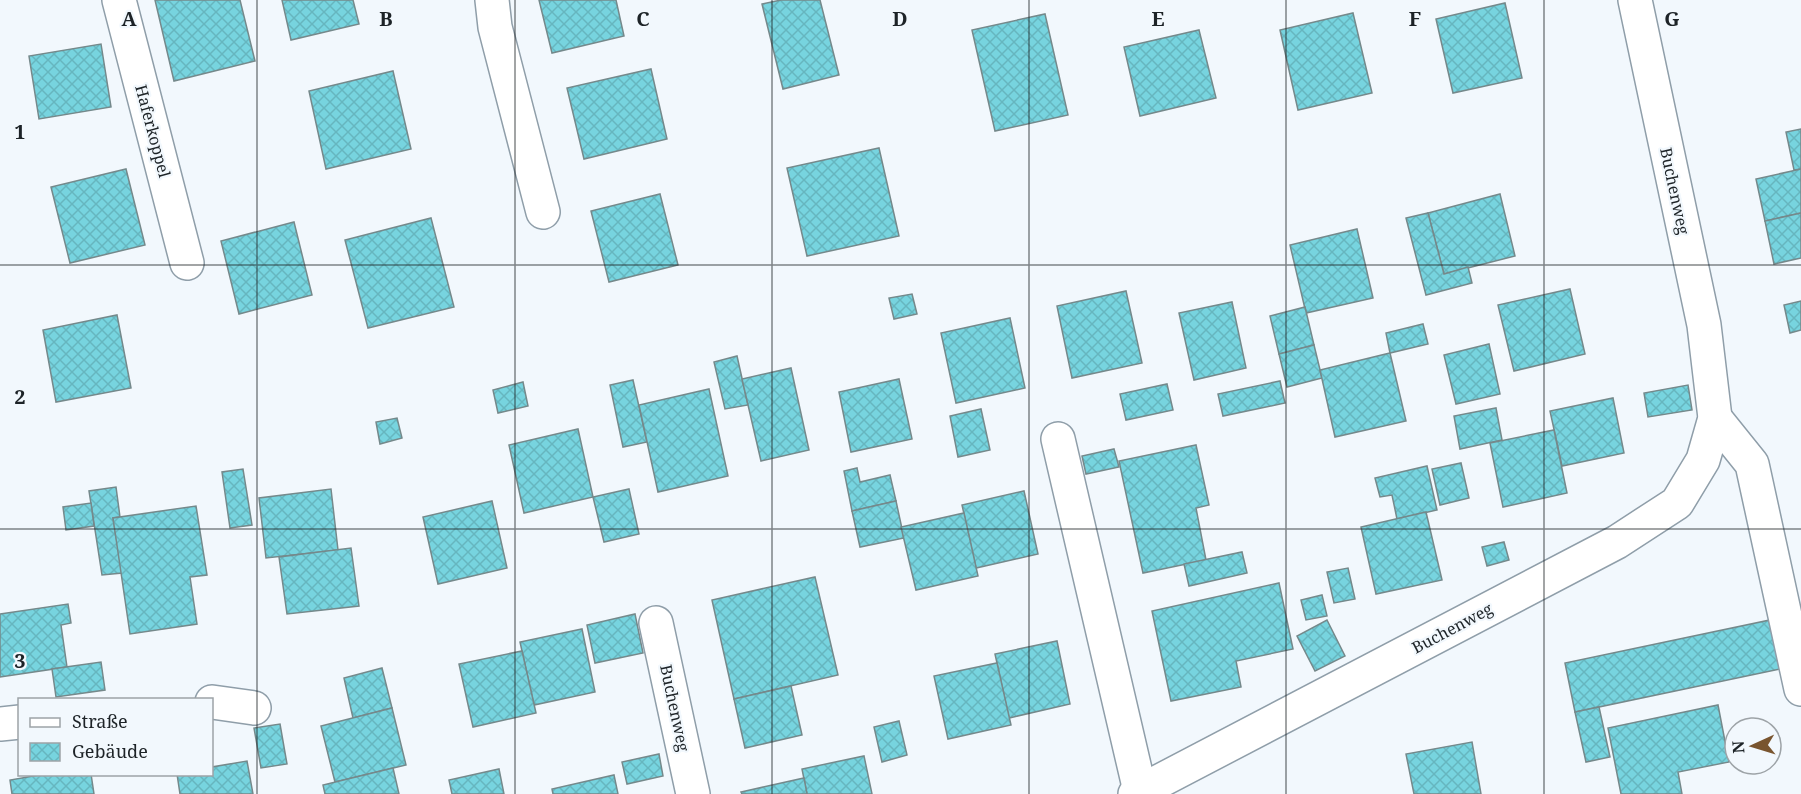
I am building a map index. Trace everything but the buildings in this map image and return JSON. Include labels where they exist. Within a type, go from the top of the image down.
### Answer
[{"type":"street","name":"Haferkoppel","points":[[119,0],[187,263]]},
{"type":"street","points":[[492,0],[495,27],[543,212]]},
{"type":"street","name":"Buchenweg","points":[[1058,439],[1137,793],[1617,542],[1677,503],[1703,460],[1715,418],[1704,325],[1635,0]]},
{"type":"street","points":[[1715,418],[1752,464],[1801,689]]},
{"type":"street","name":"Buchenweg","points":[[656,623],[693,794]]},
{"type":"street","points":[[213,702],[254,708]]},
{"type":"street","points":[[0,724],[18,722]]}]
